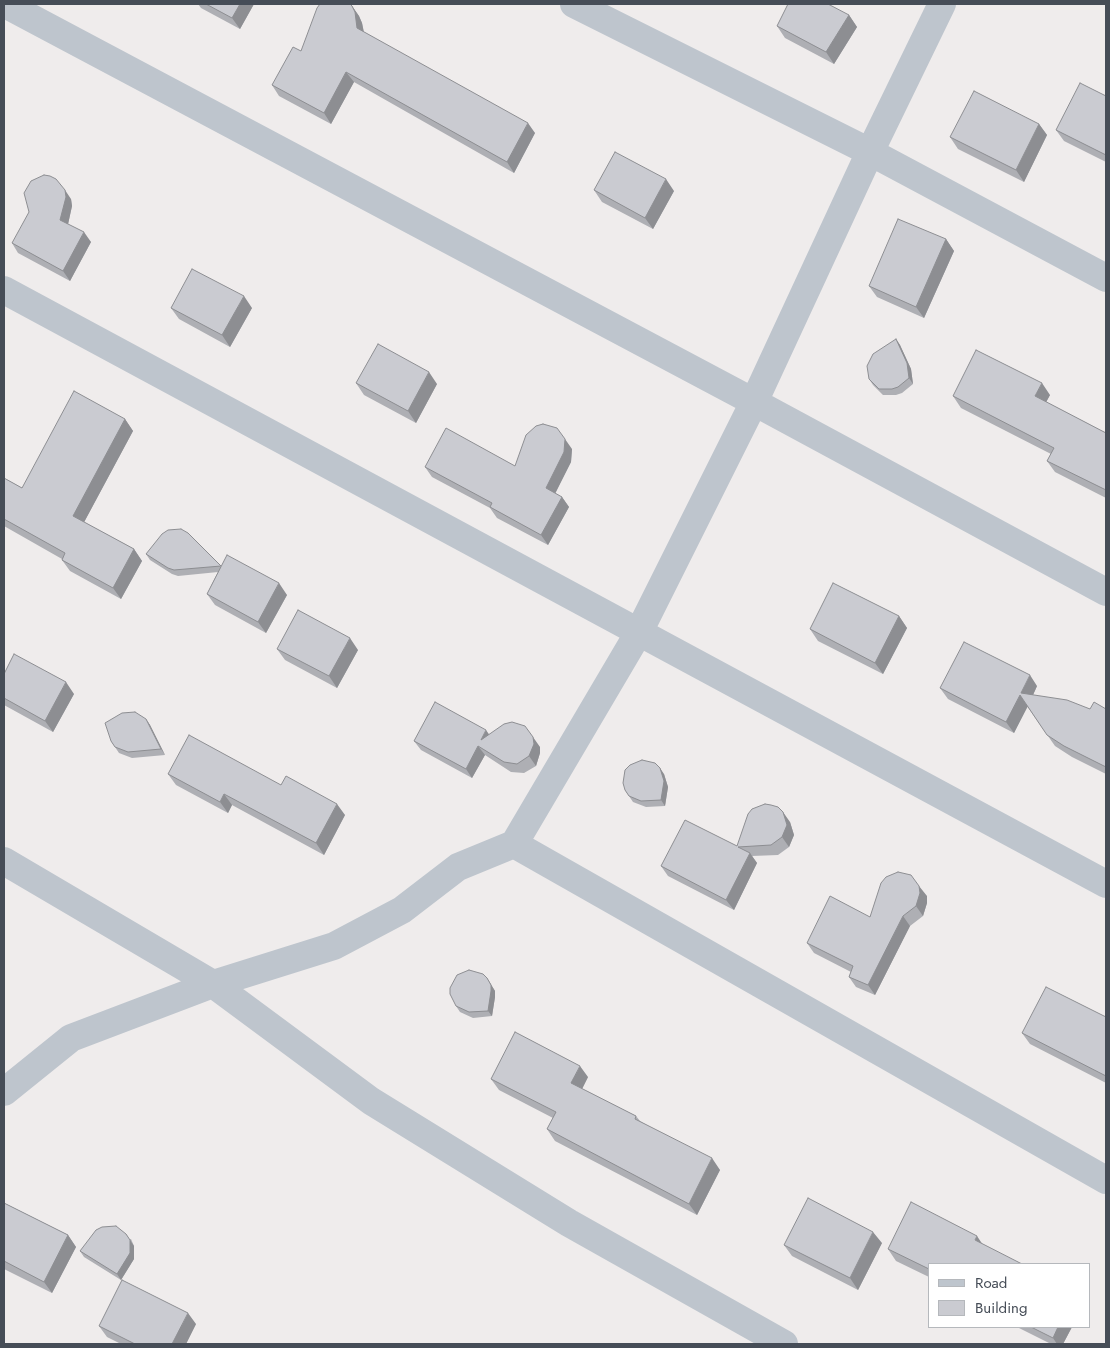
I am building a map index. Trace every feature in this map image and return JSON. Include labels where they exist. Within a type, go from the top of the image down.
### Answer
[{"type":"street","points":[[5,4],[754,402],[1106,592]]},
{"type":"street","points":[[574,4],[870,152],[1106,278]]},
{"type":"street","points":[[4,1092],[71,1038],[213,984],[334,946],[402,910],[458,867],[514,844],[639,632],[754,402],[870,152],[942,4]]},
{"type":"street","points":[[4,290],[1106,884]]},
{"type":"street","points":[[514,844],[1106,1180]]},
{"type":"street","points":[[4,861],[213,984],[371,1101],[569,1223],[784,1344]]},
{"type":"building","points":[[206,4],[240,4],[232,18]]},
{"type":"building","points":[[320,4],[350,4],[355,12],[357,28],[528,123],[507,162],[346,72],[324,113],[272,85],[293,47],[301,51]]},
{"type":"building","points":[[788,4],[828,4],[849,15],[826,52],[777,26]]},
{"type":"building","points":[[1080,83],[1106,96],[1106,155],[1056,130]]},
{"type":"building","points":[[974,91],[1039,124],[1016,170],[950,137]]},
{"type":"building","points":[[615,152],[666,179],[645,218],[594,190]]},
{"type":"building","points":[[44,175],[56,179],[65,190],[66,197],[60,220],[84,232],[63,271],[12,243],[29,212],[24,193],[31,181]]},
{"type":"building","points":[[898,219],[946,239],[916,307],[869,286]]},
{"type":"building","points":[[192,269],[244,296],[222,335],[171,308]]},
{"type":"building","points":[[896,339],[907,363],[909,378],[898,387],[879,389],[869,379],[867,366],[873,354]]},
{"type":"building","points":[[378,344],[429,372],[408,411],[356,383]]},
{"type":"building","points":[[976,350],[1042,383],[1035,396],[1106,433],[1106,490],[1047,461],[1054,448],[953,396]]},
{"type":"building","points":[[74,391],[125,419],[73,516],[134,549],[113,588],[62,560],[65,553],[4,519],[4,478],[22,488]]},
{"type":"building","points":[[543,424],[557,428],[565,439],[564,452],[546,488],[562,497],[541,535],[490,507],[492,503],[425,467],[446,428],[515,466],[526,435],[536,426]]},
{"type":"building","points":[[181,529],[188,533],[221,566],[174,570],[146,554],[162,534],[168,530]]},
{"type":"building","points":[[227,555],[279,583],[258,622],[207,594]]},
{"type":"building","points":[[833,583],[899,616],[875,663],[810,629]]},
{"type":"building","points":[[298,610],[350,638],[329,676],[277,649]]},
{"type":"building","points":[[964,642],[1030,675],[1021,693],[1067,700],[1090,709],[1094,702],[1106,709],[1106,767],[1064,746],[1047,735],[1020,695],[1006,722],[940,688]]},
{"type":"building","points":[[14,654],[66,682],[45,721],[4,698],[4,674]]},
{"type":"building","points":[[435,702],[486,730],[481,740],[504,724],[512,722],[525,726],[533,737],[534,744],[529,756],[517,764],[504,762],[478,746],[466,769],[414,741]]},
{"type":"building","points":[[135,712],[146,719],[161,749],[128,752],[115,747],[105,723],[122,713]]},
{"type":"building","points":[[189,735],[281,785],[286,776],[337,804],[316,843],[224,794],[220,802],[168,774]]},
{"type":"building","points":[[642,760],[655,763],[660,768],[664,781],[661,800],[641,801],[629,796],[625,790],[623,783],[625,770],[630,765]]},
{"type":"building","points":[[765,804],[778,807],[783,812],[787,825],[782,837],[771,845],[738,847],[750,853],[726,900],[661,866],[685,820],[737,846],[748,814],[752,809]]},
{"type":"building","points":[[898,872],[911,875],[919,886],[920,893],[916,906],[903,916],[868,985],[849,977],[853,966],[807,943],[830,896],[870,917],[881,883],[886,877]]},
{"type":"building","points":[[469,970],[483,974],[491,985],[488,1011],[469,1012],[456,1006],[450,994],[450,988],[457,975]]},
{"type":"building","points":[[1046,987],[1106,1017],[1106,1076],[1022,1033]]},
{"type":"building","points":[[515,1032],[580,1066],[571,1083],[636,1116],[635,1119],[712,1158],[689,1204],[547,1129],[556,1112],[491,1079]]},
{"type":"building","points":[[808,1198],[873,1232],[850,1278],[784,1245]]},
{"type":"building","points":[[911,1202],[977,1236],[975,1240],[1020,1263],[928,1263],[928,1269],[888,1249]]},
{"type":"building","points":[[4,1203],[68,1235],[44,1282],[4,1261]]},
{"type":"building","points":[[116,1226],[130,1240],[130,1253],[117,1274],[80,1251],[96,1230],[102,1227]]},
{"type":"building","points":[[122,1280],[188,1313],[172,1344],[135,1344],[99,1326]]},
{"type":"building","points":[[1033,1328],[1058,1328],[1053,1338]]}]
